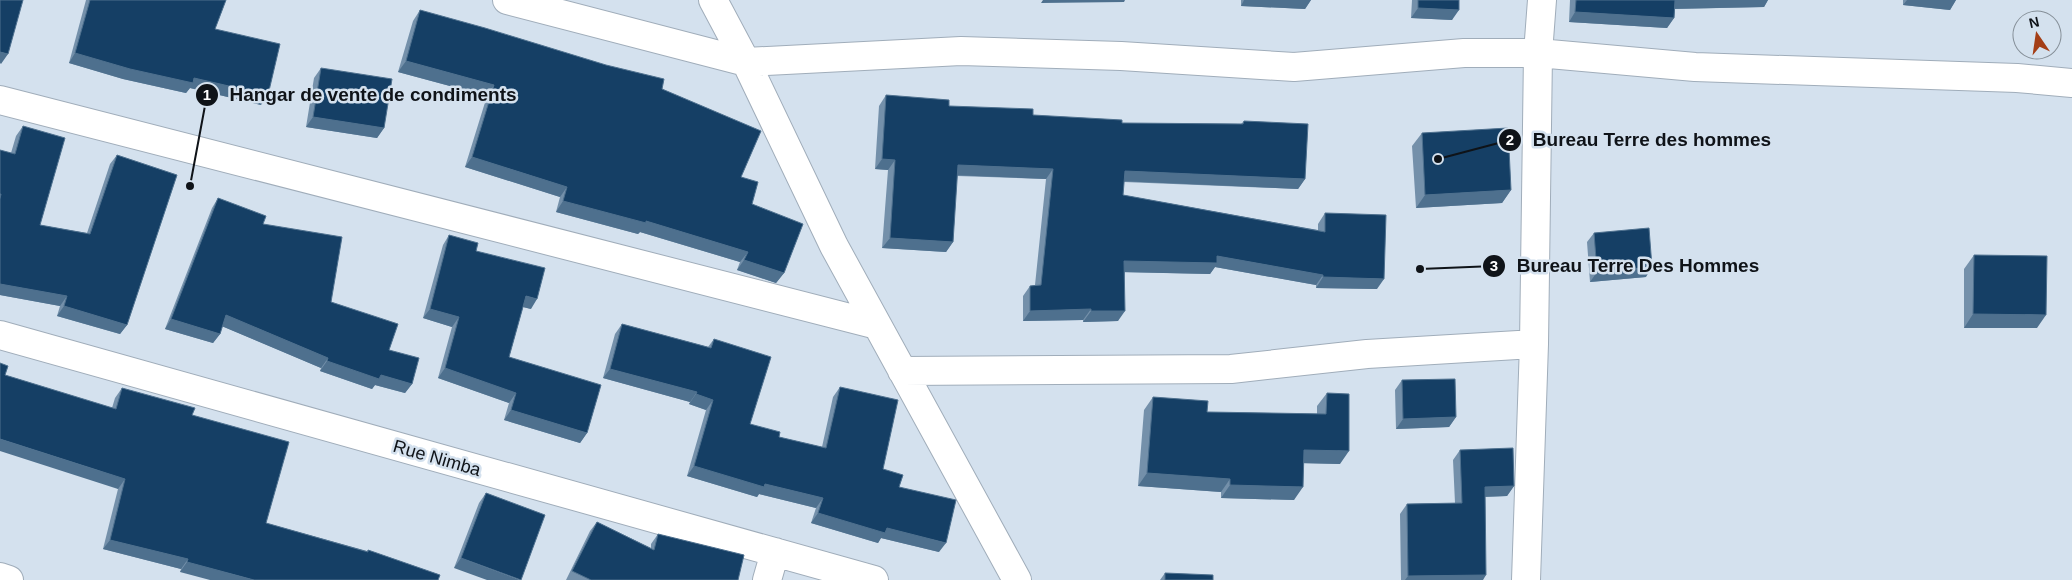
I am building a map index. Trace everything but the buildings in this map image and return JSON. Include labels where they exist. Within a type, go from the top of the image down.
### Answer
[{"type":"street","points":[[507,0],[746,62],[960,51],[1121,56],[1294,67],[1464,52],[1538,53],[1695,67],[2018,78],[2072,83]]},
{"type":"street","points":[[713,0],[746,62],[834,246],[1017,580]]},
{"type":"street","points":[[1526,580],[1534,344],[1538,53],[1542,0]]},
{"type":"street","points":[[0,100],[877,326]]},
{"type":"street","name":"Rue Nimba","points":[[0,336],[874,580]]},
{"type":"street","points":[[902,371],[1231,369],[1367,354],[1534,344]]},
{"type":"street","points":[[767,580],[775,552]]},
{"type":"street","points":[[0,578],[9,580]]},
{"type":"place","name":"Bureau Terre des hommes","points":[[1438,159]]},
{"type":"place","name":"Hangar de vente de condiments","points":[[190,186]]},
{"type":"place","name":"Bureau Terre Des Hommes","points":[[1420,269]]}]
